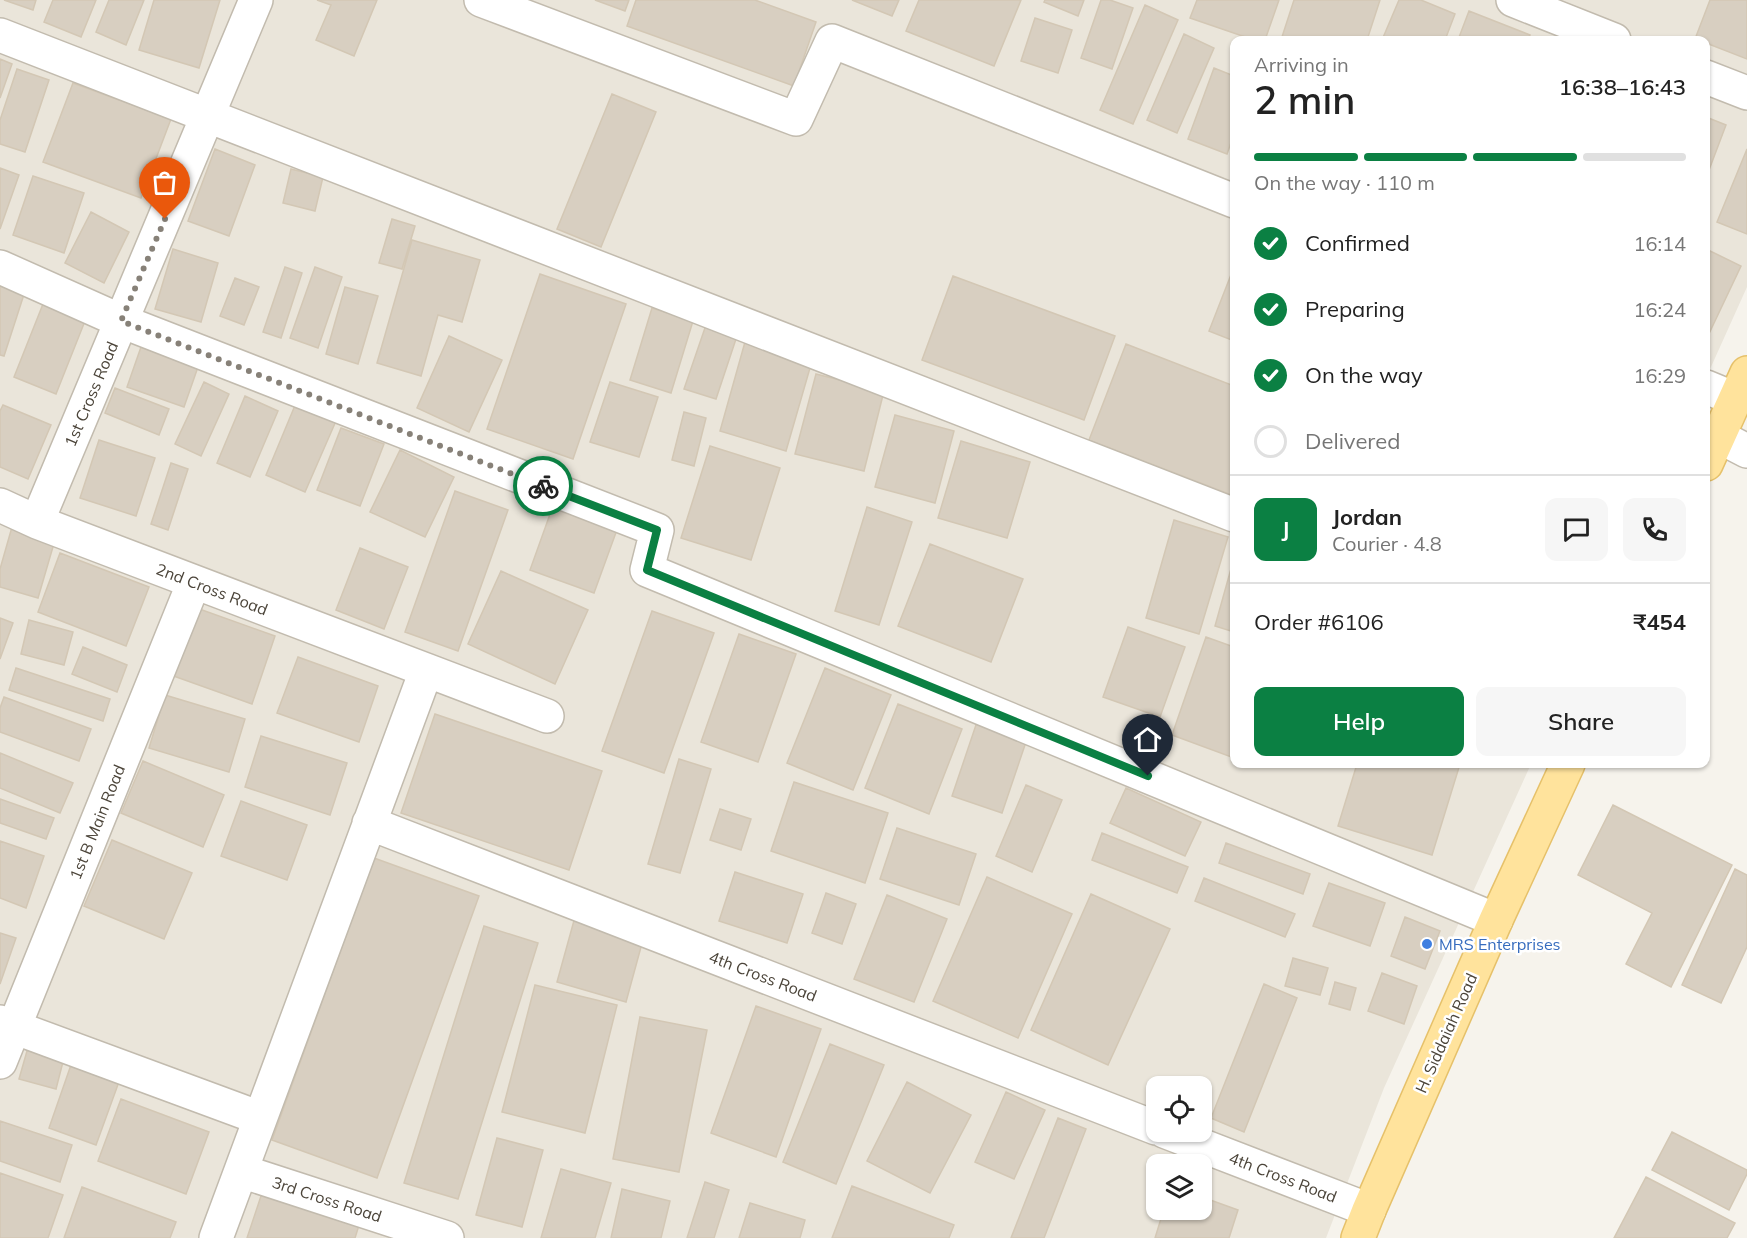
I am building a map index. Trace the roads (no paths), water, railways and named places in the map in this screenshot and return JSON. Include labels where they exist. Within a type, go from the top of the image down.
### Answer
[{"type":"main road","points":[[1712,450],[1729,386]]},
{"type":"main road","name":"H. Siddaiah Road","points":[[1363,1224],[1496,920],[1566,768]]},
{"type":"street","name":"1st Cross Road","points":[[37,522],[256,0]]},
{"type":"street","points":[[481,0],[796,119],[832,41],[1230,199]]},
{"type":"street","points":[[1513,0],[1604,36]]},
{"type":"street","points":[[0,35],[1230,513]]},
{"type":"street","points":[[1710,79],[1747,93]]},
{"type":"street","points":[[0,267],[121,321],[657,530],[647,570],[1496,920]]},
{"type":"street","points":[[1712,450],[1747,451]]},
{"type":"street","name":"2nd Cross Road","points":[[0,505],[37,522],[546,716]]},
{"type":"street","name":"1st B Main Road","points":[[0,1062],[7,1025],[194,582]]},
{"type":"street","points":[[216,1238],[426,671]]},
{"type":"street","name":"4th Cross Road","points":[[369,823],[1146,1124]]},
{"type":"street","points":[[7,1025],[260,1118]]},
{"type":"street","name":"4th Cross Road","points":[[1188,1142],[1363,1224]]},
{"type":"street","name":"3rd Cross Road","points":[[242,1171],[447,1238]]},
{"type":"place","name":"MRS Enterprises","points":[[1427,944]]}]
